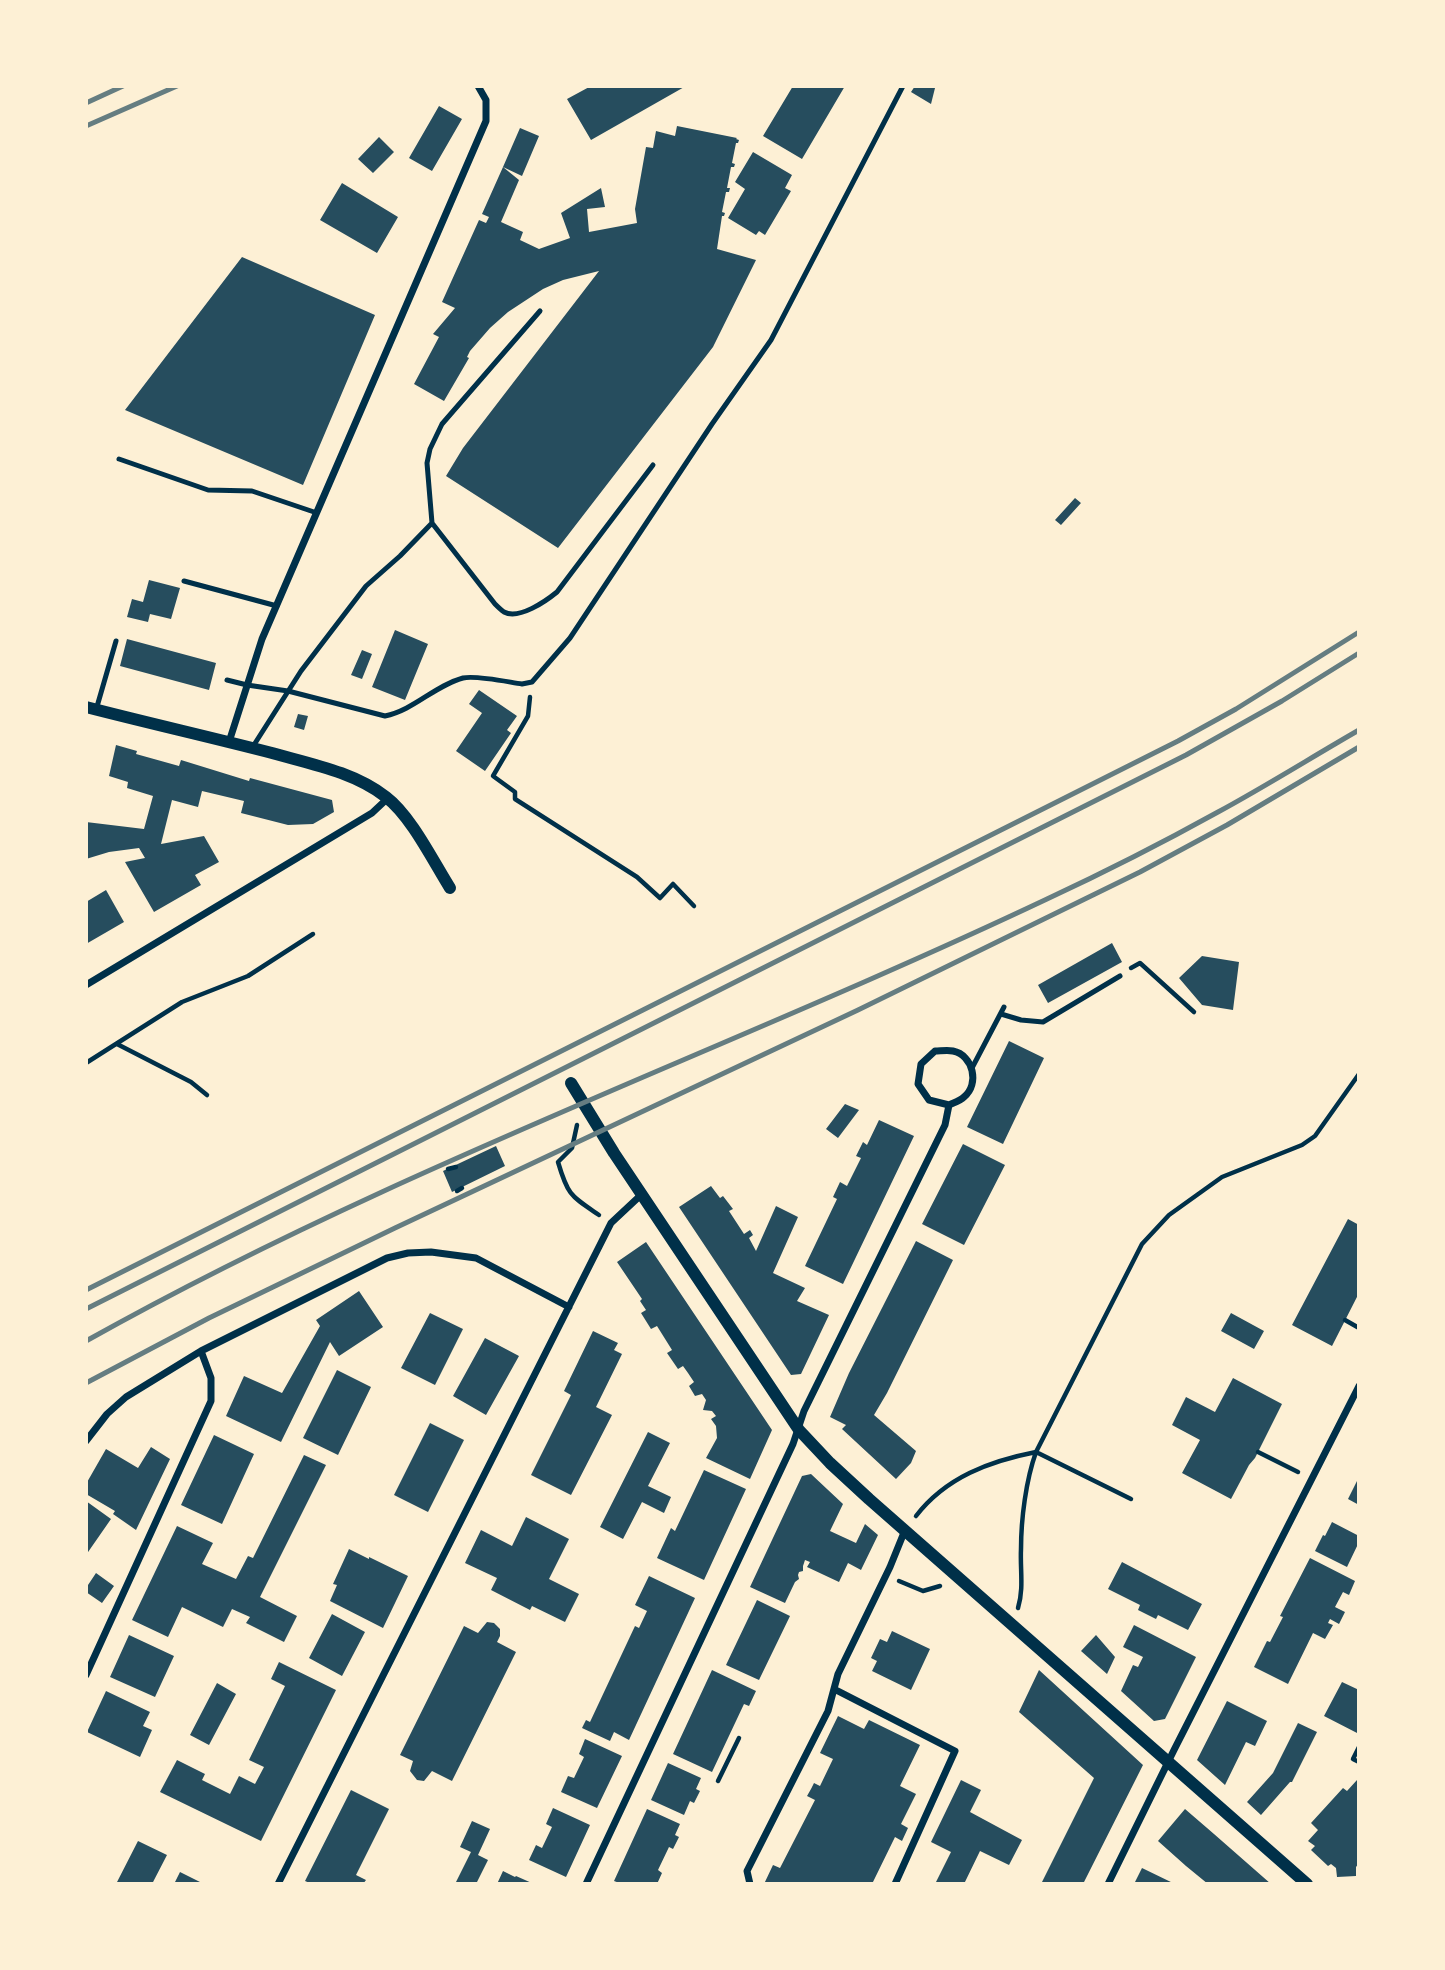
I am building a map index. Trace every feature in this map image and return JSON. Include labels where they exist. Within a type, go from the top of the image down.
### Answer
[{"type":"street","points":[[229,742],[262,639],[486,121],[486,100],[478,86]]},
{"type":"street","points":[[91,708],[346,774],[368,785],[388,798],[404,816],[450,888]]},
{"type":"street","points":[[86,985],[372,813],[388,798]]},
{"type":"street","points":[[935,1051],[954,1051],[969,1062],[972,1068],[974,1079],[966,1096],[948,1105],[929,1100],[918,1084],[921,1064],[935,1051]]},
{"type":"street","points":[[571,1083],[799,1430],[830,1463],[1012,1626],[1307,1884]]},
{"type":"street","points":[[586,1884],[799,1430],[804,1411],[945,1125],[948,1105]]},
{"type":"street","points":[[278,1884],[611,1223],[642,1194]]},
{"type":"street","points":[[86,1441],[107,1413],[126,1397],[201,1351],[387,1258],[431,1252],[476,1258],[569,1307]]},
{"type":"street","points":[[86,1675],[211,1401],[211,1378],[201,1351]]},
{"type":"street","points":[[1108,1884],[1359,1387]]},
{"type":"street","points":[[750,1884],[747,1871],[828,1711],[838,1674],[886,1576],[905,1530]]},
{"type":"street","points":[[834,1689],[955,1751],[895,1884]]},
{"type":"lane","points":[[227,680],[288,691],[385,716],[398,713],[448,684],[466,677],[522,684],[531,682],[570,638],[771,340],[904,86]]},
{"type":"lane","points":[[540,311],[442,424],[430,449],[428,463],[432,523],[495,604],[503,611],[517,613],[544,603],[557,592],[653,465]]},
{"type":"lane","points":[[119,459],[208,490],[252,491],[317,513]]},
{"type":"lane","points":[[252,748],[288,691],[366,586],[432,523]]},
{"type":"lane","points":[[184,581],[276,606]]},
{"type":"lane","points":[[91,708],[116,641]]},
{"type":"lane","points":[[1000,1014],[1043,1022],[1120,976]]},
{"type":"lane","points":[[972,1068],[1004,1007]]},
{"type":"path","points":[[531,682],[528,716],[493,776],[515,792],[515,799],[637,877],[660,898],[673,884],[694,906]]},
{"type":"path","points":[[86,1063],[182,1002],[248,976],[313,934]]},
{"type":"path","points":[[1120,976],[1140,963],[1194,1012]]},
{"type":"path","points":[[117,1043],[191,1082],[208,1095]]},
{"type":"path","points":[[1012,1626],[1021,1598],[1020,1547],[1030,1470],[1036,1452],[1142,1244],[1176,1209],[1222,1178],[1302,1145],[1315,1136],[1359,1074]]},
{"type":"path","points":[[573,1117],[577,1125],[572,1148],[558,1162],[564,1181],[571,1196],[611,1223]]},
{"type":"path","points":[[448,1169],[456,1167]]},
{"type":"path","points":[[1345,1320],[1359,1326]]},
{"type":"path","points":[[905,1530],[928,1501],[968,1473],[1001,1459],[1036,1452],[1131,1499]]},
{"type":"path","points":[[1258,1452],[1312,1479]]},
{"type":"path","points":[[886,1576],[923,1591],[960,1579]]},
{"type":"path","points":[[718,1781],[739,1738]]},
{"type":"path","points":[[1359,1747],[1353,1759],[1359,1762]]},
{"type":"building","points":[[591,86],[686,86],[591,140],[567,99]]},
{"type":"building","points":[[793,86],[845,86],[802,159],[763,136]]},
{"type":"building","points":[[915,86],[935,88],[931,104],[911,92]]},
{"type":"building","points":[[439,106],[462,119],[432,171],[409,158]]},
{"type":"building","points":[[677,126],[739,140],[732,163],[735,164],[731,167],[727,188],[730,188],[729,192],[726,192],[722,212],[725,213],[722,216],[717,249],[756,260],[713,347],[558,548],[446,476],[463,448],[599,271],[563,280],[543,289],[508,312],[470,351],[467,357],[469,358],[444,401],[414,384],[439,337],[433,334],[455,308],[442,302],[479,220],[486,223],[489,217],[482,214],[503,167],[519,180],[501,222],[523,232],[520,240],[539,249],[570,238],[561,213],[601,188],[605,207],[587,209],[589,232],[637,223],[635,209],[646,147],[653,148],[656,131],[675,136]]},
{"type":"building","points":[[520,128],[539,136],[522,176],[503,167]]},
{"type":"building","points":[[379,137],[394,152],[373,173],[358,159]]},
{"type":"building","points":[[753,152],[792,175],[785,188],[791,191],[765,235],[759,231],[756,235],[728,218],[745,189],[735,182]]},
{"type":"building","points":[[342,183],[398,217],[377,253],[320,220]]},
{"type":"building","points":[[242,257],[375,315],[303,485],[125,410]]},
{"type":"building","points":[[1075,498],[1081,503],[1061,525],[1055,520]]},
{"type":"building","points":[[149,580],[180,588],[171,619],[150,614],[148,622],[127,617],[132,599],[143,602]]},
{"type":"building","points":[[395,630],[428,644],[405,700],[372,687]]},
{"type":"building","points":[[127,639],[216,663],[209,690],[120,666]]},
{"type":"building","points":[[362,650],[372,654],[362,679],[351,675]]},
{"type":"building","points":[[479,690],[517,716],[507,730],[511,733],[485,771],[456,751],[482,713],[469,704]]},
{"type":"building","points":[[298,714],[308,716],[304,730],[294,727]]},
{"type":"building","points":[[116,745],[137,751],[136,754],[179,766],[181,760],[249,781],[250,778],[332,800],[334,812],[313,824],[288,825],[241,813],[244,801],[202,791],[198,807],[172,800],[161,844],[204,836],[219,862],[195,875],[201,885],[154,912],[125,862],[145,858],[139,848],[109,852],[86,859],[86,822],[144,829],[153,796],[127,788],[128,782],[109,776]]},
{"type":"building","points":[[106,890],[124,922],[86,944],[86,902]]},
{"type":"building","points":[[1112,943],[1122,962],[1048,1003],[1038,985]]},
{"type":"building","points":[[1202,956],[1239,962],[1233,1010],[1202,1005],[1179,978]]},
{"type":"building","points":[[1009,1041],[1044,1058],[1003,1144],[967,1127]]},
{"type":"building","points":[[845,1104],[859,1110],[838,1138],[826,1129]]},
{"type":"building","points":[[879,1120],[914,1136],[843,1284],[805,1266],[837,1199],[833,1197],[840,1182],[847,1186],[861,1158],[856,1156],[863,1142],[867,1145]]},
{"type":"building","points":[[963,1144],[1005,1165],[964,1245],[922,1224]]},
{"type":"building","points":[[496,1146],[505,1166],[452,1192],[443,1171]]},
{"type":"building","points":[[711,1186],[733,1209],[729,1211],[744,1234],[750,1230],[753,1235],[749,1238],[756,1251],[776,1206],[798,1217],[773,1273],[805,1288],[797,1301],[829,1315],[801,1374],[791,1375],[679,1207]]},
{"type":"building","points":[[1348,1219],[1359,1225],[1359,1293],[1332,1346],[1292,1325]]},
{"type":"building","points":[[916,1241],[953,1260],[874,1415],[916,1451],[911,1463],[896,1479],[842,1429],[846,1425],[830,1417],[849,1373]]},
{"type":"building","points":[[646,1242],[772,1430],[750,1479],[706,1458],[717,1438],[716,1426],[711,1419],[716,1416],[712,1411],[703,1410],[706,1400],[702,1394],[695,1396],[689,1386],[694,1382],[683,1366],[678,1369],[667,1353],[672,1350],[657,1326],[651,1329],[641,1313],[646,1310],[640,1301],[642,1299],[617,1262]]},
{"type":"building","points":[[359,1291],[383,1327],[339,1356],[330,1342],[281,1442],[226,1416],[244,1376],[282,1393],[320,1326],[316,1320]]},
{"type":"building","points":[[430,1313],[463,1329],[435,1385],[401,1368]]},
{"type":"building","points":[[1231,1313],[1264,1331],[1254,1349],[1221,1331]]},
{"type":"building","points":[[593,1331],[618,1343],[614,1350],[622,1354],[596,1407],[612,1415],[571,1495],[531,1475],[571,1395],[564,1391]]},
{"type":"building","points":[[485,1338],[519,1356],[486,1415],[453,1396]]},
{"type":"building","points":[[337,1370],[371,1387],[338,1455],[303,1438]]},
{"type":"building","points":[[1233,1378],[1282,1404],[1231,1499],[1182,1473],[1200,1440],[1172,1425],[1186,1397],[1215,1412]]},
{"type":"building","points":[[430,1423],[464,1440],[428,1512],[394,1495]]},
{"type":"building","points":[[648,1432],[670,1443],[648,1486],[671,1497],[664,1513],[642,1502],[623,1539],[600,1527]]},
{"type":"building","points":[[214,1435],[254,1454],[222,1524],[181,1505]]},
{"type":"building","points":[[151,1447],[170,1459],[136,1530],[113,1514],[115,1511],[86,1494],[86,1484],[106,1449],[138,1468]]},
{"type":"building","points":[[304,1455],[326,1465],[260,1597],[297,1616],[284,1642],[246,1623],[250,1617],[232,1609],[223,1627],[182,1607],[168,1637],[132,1620],[177,1526],[213,1543],[202,1564],[236,1579],[248,1556],[253,1558]]},
{"type":"building","points":[[704,1470],[746,1489],[704,1580],[657,1558],[671,1528],[675,1531]]},
{"type":"building","points":[[811,1474],[843,1504],[830,1531],[856,1543],[865,1524],[878,1535],[861,1570],[848,1563],[839,1582],[807,1567],[810,1562],[805,1560],[803,1571],[799,1572],[799,1579],[785,1603],[750,1587],[802,1476]]},
{"type":"building","points":[[1359,1477],[1359,1505],[1348,1499]]},
{"type":"building","points":[[86,1501],[111,1519],[86,1555]]},
{"type":"building","points":[[526,1517],[569,1539],[549,1579],[579,1594],[565,1622],[532,1606],[530,1610],[491,1590],[497,1578],[465,1563],[481,1530],[512,1546]]},
{"type":"building","points":[[1332,1522],[1359,1536],[1359,1542],[1347,1567],[1315,1551]]},
{"type":"building","points":[[349,1549],[408,1576],[383,1628],[330,1601],[337,1585],[333,1584]]},
{"type":"building","points":[[1310,1558],[1355,1581],[1349,1595],[1343,1592],[1335,1607],[1345,1612],[1339,1624],[1330,1619],[1328,1623],[1333,1625],[1325,1639],[1313,1633],[1288,1684],[1254,1667],[1283,1617],[1280,1616]]},
{"type":"building","points":[[1122,1562],[1202,1604],[1188,1630],[1158,1615],[1156,1619],[1138,1610],[1140,1605],[1108,1589]]},
{"type":"building","points":[[96,1573],[114,1586],[102,1603],[86,1592]]},
{"type":"building","points":[[649,1576],[695,1598],[629,1740],[614,1732],[610,1741],[582,1728],[586,1720],[590,1722],[635,1626],[639,1628],[647,1611],[635,1605]]},
{"type":"building","points":[[757,1600],[790,1616],[759,1680],[726,1665]]},
{"type":"building","points":[[332,1614],[365,1632],[342,1676],[309,1658]]},
{"type":"building","points":[[487,1622],[494,1623],[500,1629],[497,1642],[516,1652],[452,1781],[432,1771],[424,1781],[417,1780],[410,1771],[413,1761],[400,1755],[464,1626],[478,1633]]},
{"type":"building","points":[[1134,1625],[1196,1657],[1165,1719],[1154,1721],[1121,1691],[1133,1665],[1138,1667],[1143,1657],[1123,1647]]},
{"type":"building","points":[[892,1631],[930,1649],[911,1690],[872,1671],[877,1661],[871,1658],[880,1639],[887,1642]]},
{"type":"building","points":[[129,1635],[174,1656],[155,1697],[110,1677]]},
{"type":"building","points":[[1096,1635],[1115,1657],[1107,1674],[1081,1651]]},
{"type":"building","points":[[279,1662],[336,1690],[261,1841],[160,1792],[177,1760],[205,1774],[202,1780],[230,1794],[239,1776],[255,1784],[264,1767],[249,1760],[285,1686],[271,1679]]},
{"type":"building","points":[[712,1670],[756,1691],[749,1706],[744,1704],[712,1772],[673,1754]]},
{"type":"building","points":[[1039,1670],[1143,1765],[1083,1884],[1041,1884],[1094,1778],[1019,1712]]},
{"type":"building","points":[[1342,1682],[1359,1690],[1359,1734],[1324,1716]]},
{"type":"building","points":[[217,1683],[236,1694],[209,1745],[190,1735]]},
{"type":"building","points":[[106,1691],[150,1712],[143,1726],[152,1730],[140,1757],[87,1732]]},
{"type":"building","points":[[1227,1701],[1267,1721],[1255,1746],[1246,1742],[1225,1785],[1197,1760]]},
{"type":"building","points":[[838,1716],[864,1729],[869,1720],[920,1745],[900,1786],[916,1794],[901,1824],[908,1828],[902,1841],[895,1837],[872,1884],[764,1884],[773,1865],[780,1868],[815,1800],[807,1796],[814,1783],[820,1786],[833,1759],[820,1753]]},
{"type":"building","points":[[1298,1723],[1317,1732],[1292,1782],[1261,1815],[1247,1802],[1273,1773]]},
{"type":"building","points":[[585,1739],[622,1756],[597,1808],[561,1792],[568,1776],[574,1778],[584,1757],[579,1754]]},
{"type":"building","points":[[668,1763],[701,1778],[696,1789],[700,1791],[694,1803],[690,1801],[684,1815],[651,1800]]},
{"type":"building","points":[[961,1780],[981,1790],[970,1812],[1022,1840],[1009,1865],[980,1851],[964,1884],[935,1884],[951,1852],[931,1842]]},
{"type":"building","points":[[1357,1780],[1359,1863],[1356,1876],[1337,1877],[1336,1868],[1331,1864],[1328,1866],[1311,1850],[1315,1846],[1308,1841],[1318,1830],[1311,1823],[1343,1788],[1347,1791]]},
{"type":"building","points":[[351,1790],[389,1809],[356,1875],[366,1880],[363,1884],[312,1884],[305,1881]]},
{"type":"building","points":[[553,1808],[590,1825],[566,1877],[529,1860],[536,1845],[542,1848],[552,1827],[546,1824]]},
{"type":"building","points":[[647,1809],[680,1824],[675,1835],[679,1837],[673,1849],[669,1847],[658,1870],[662,1873],[657,1884],[622,1884],[614,1881]]},
{"type":"building","points":[[1185,1809],[1271,1884],[1208,1884],[1186,1866],[1158,1841]]},
{"type":"building","points":[[472,1821],[490,1829],[478,1855],[488,1860],[476,1884],[455,1884],[471,1852],[460,1847]]},
{"type":"building","points":[[138,1841],[167,1855],[152,1884],[116,1884]]},
{"type":"building","points":[[1142,1868],[1175,1884],[1134,1884]]},
{"type":"building","points":[[503,1871],[515,1877],[534,1884],[497,1884]]},
{"type":"building","points":[[180,1872],[204,1884],[174,1884]]},
{"type":"railway","points":[[86,103],[123,86]]},
{"type":"railway","points":[[86,126],[177,86]]},
{"type":"railway","points":[[86,1290],[1178,741],[1236,709],[1359,632]]},
{"type":"railway","points":[[86,1309],[1186,755],[1282,701],[1359,653]]},
{"type":"railway","points":[[86,1341],[321,1220],[1069,889],[1197,824],[1359,730]]},
{"type":"railway","points":[[86,1383],[209,1318],[858,1010],[1140,872],[1227,825],[1359,747]]}]
